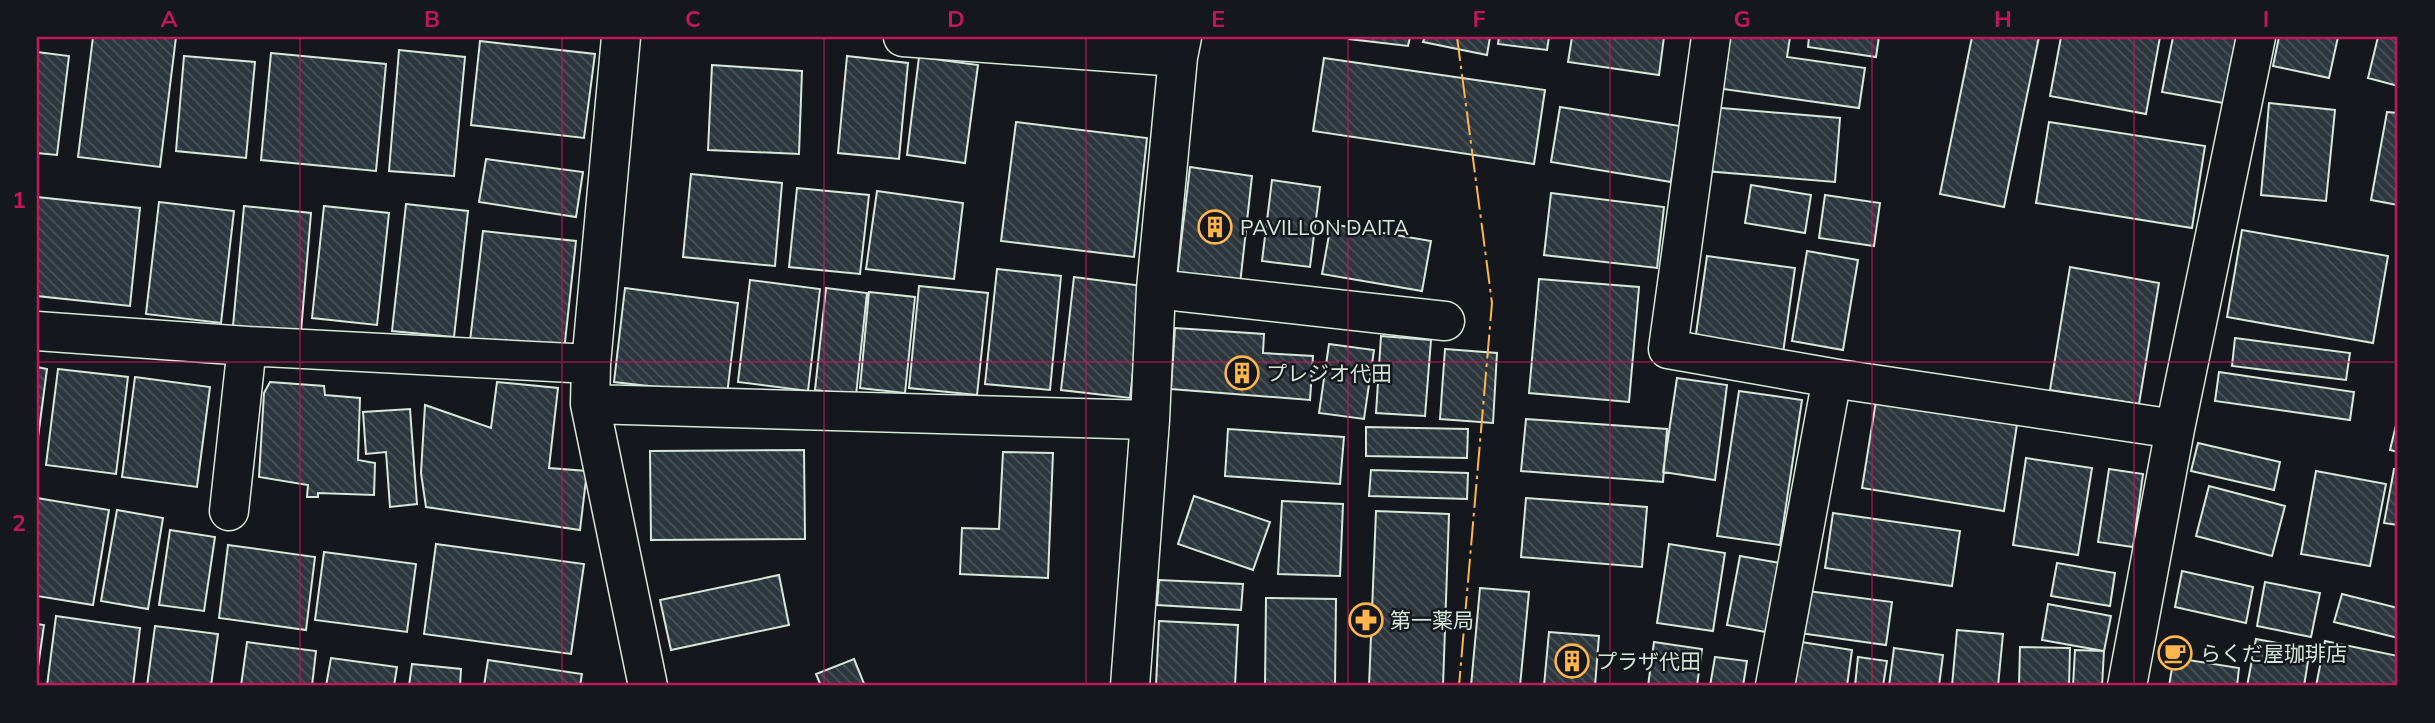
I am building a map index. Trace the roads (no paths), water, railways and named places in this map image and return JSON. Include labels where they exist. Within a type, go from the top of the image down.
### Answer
[{"type":"street","points":[[621,37],[590,364],[590,404],[648,686]]},
{"type":"street","points":[[903,37],[1180,47],[1156,289],[1150,420],[1130,686]]},
{"type":"street","points":[[1711,37],[1668,349],[1832,378],[2175,429]]},
{"type":"street","points":[[2127,686],[2175,429],[2256,37]]},
{"type":"street","points":[[1156,289],[1445,321]]},
{"type":"street","points":[[37,331],[247,346],[590,364]]},
{"type":"street","points":[[229,511],[247,346]]},
{"type":"street","points":[[1775,686],[1832,378]]},
{"type":"street","points":[[590,404],[1150,420]]},
{"type":"place","name":"PAVILLON DAITA","points":[[1215,227]]},
{"type":"place","name":"プレジオ代田","points":[[1242,373]]},
{"type":"place","name":"第一薬局","points":[[1366,620]]},
{"type":"place","name":"らくだ屋珈琲店","points":[[2175,653]]},
{"type":"place","name":"プラザ代田","points":[[1572,661]]}]
